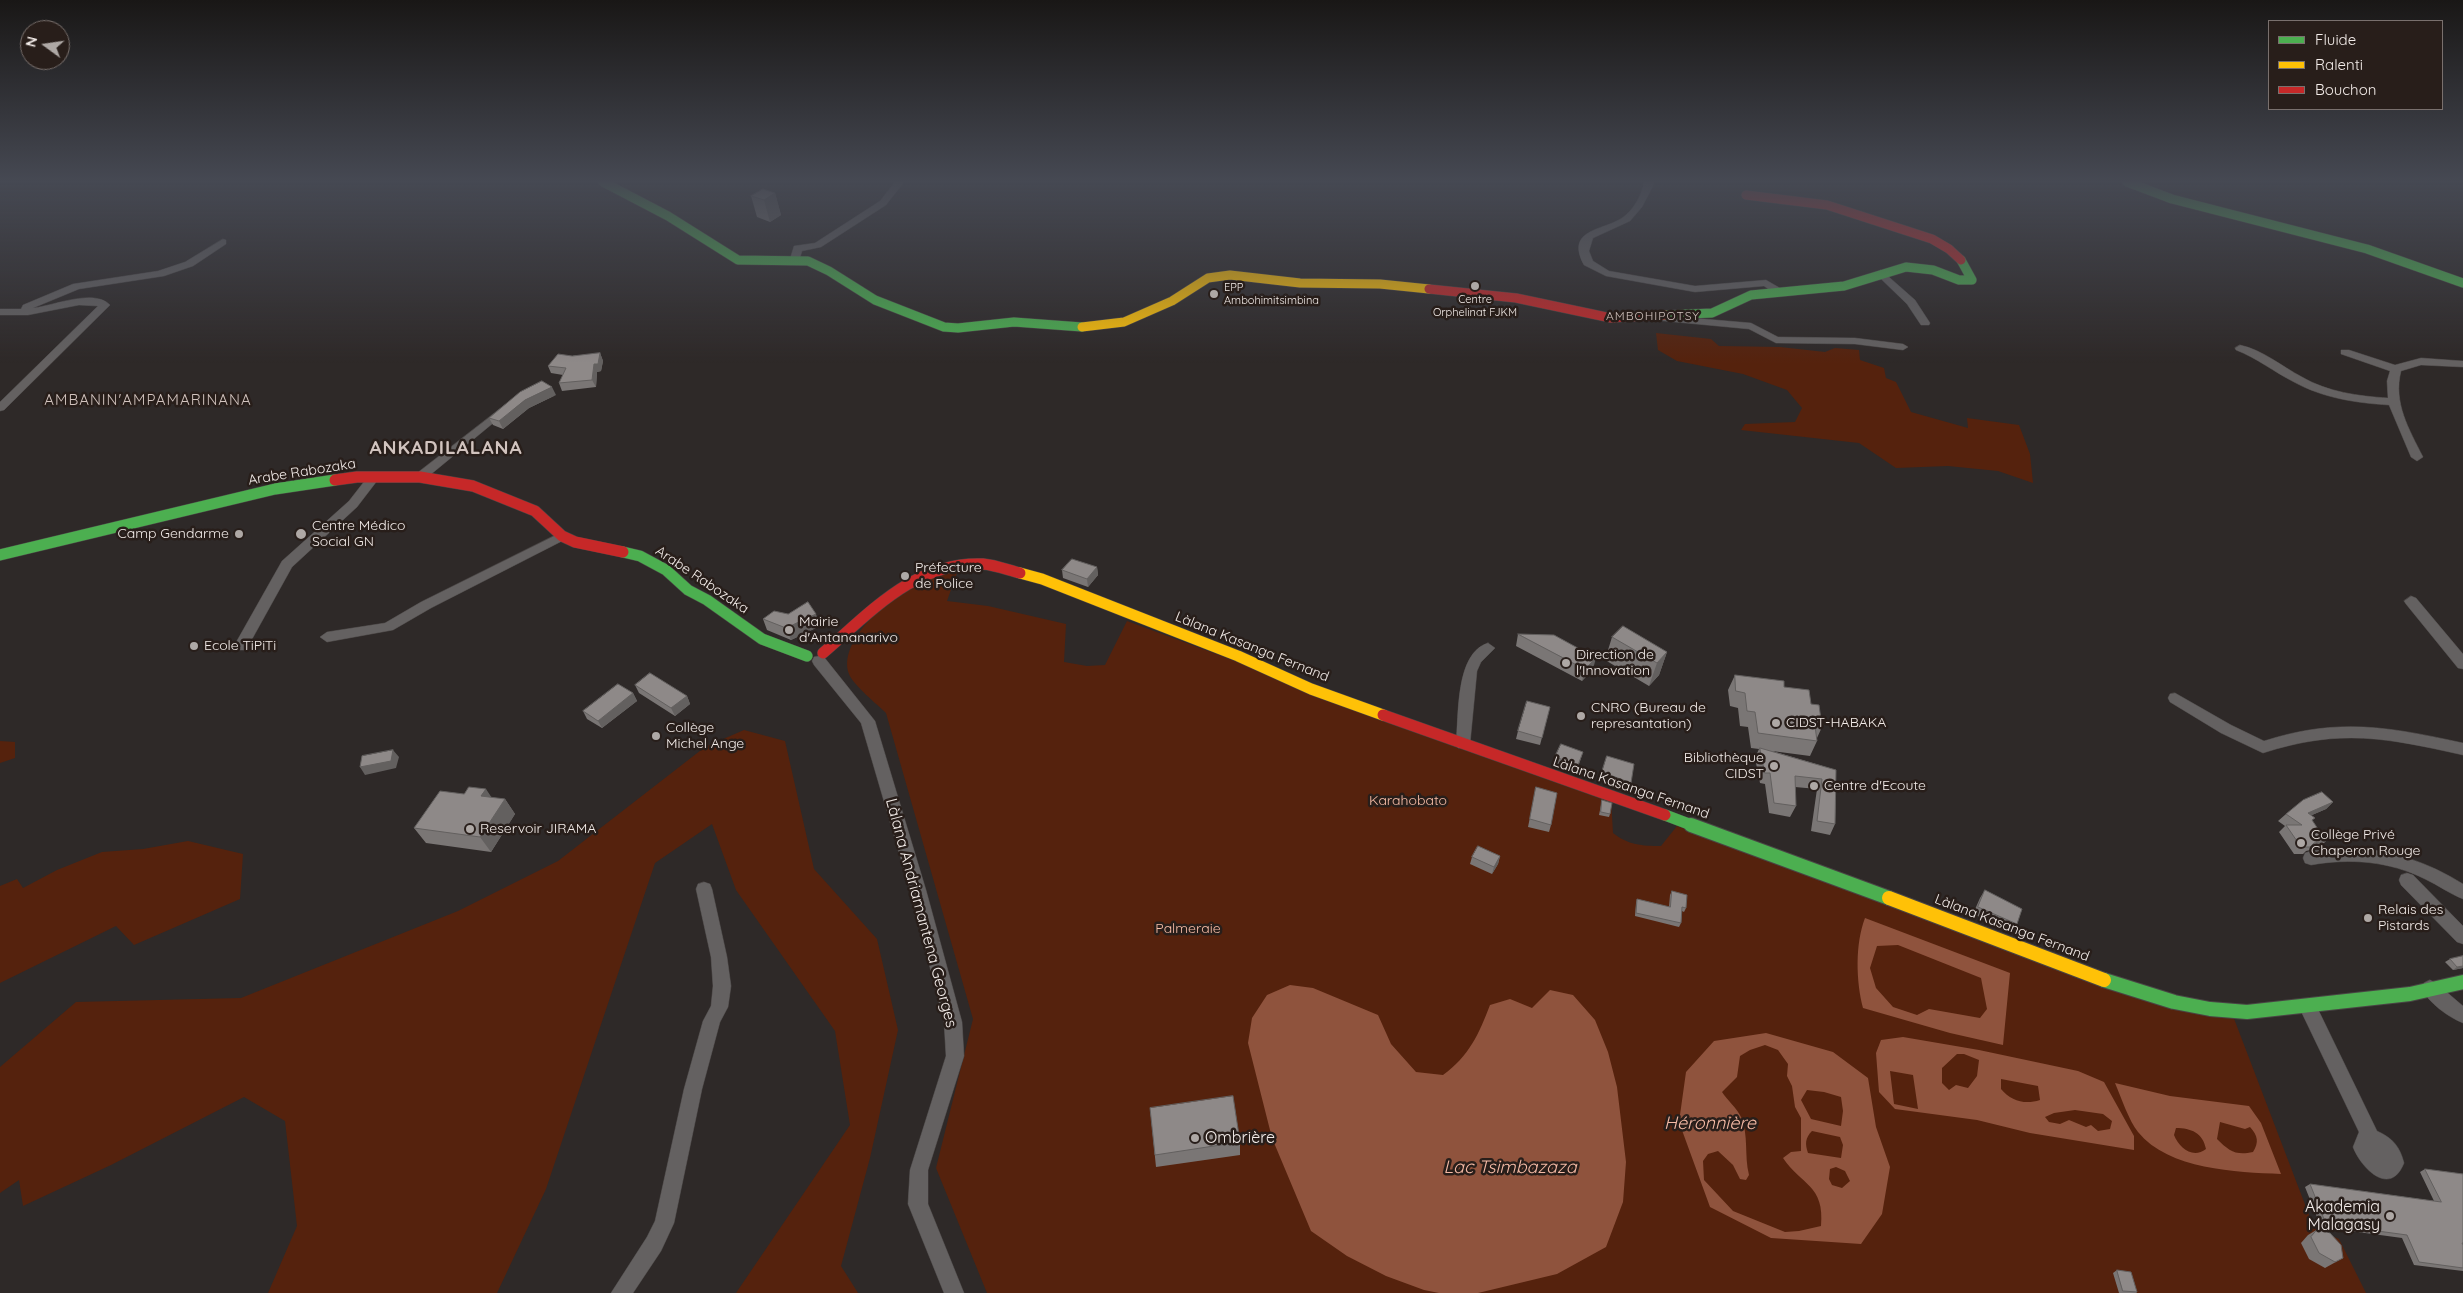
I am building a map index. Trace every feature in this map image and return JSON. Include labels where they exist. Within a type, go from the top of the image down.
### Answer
[{"type":"street","points":[[26,312],[27,307],[77,286],[148,278],[189,264],[222,242]]},
{"type":"street","points":[[710,242],[738,260],[791,261],[795,259],[813,262],[865,296],[944,327],[958,328],[1014,322],[1070,327],[1124,322],[1172,301],[1208,278],[1230,275],[1310,284],[1380,284],[1429,288],[1516,298],[1611,318],[1712,313],[1724,310],[1742,298],[1756,294],[1781,293],[1856,283],[1881,273],[1906,268],[1928,269],[1962,281],[1972,280],[1963,262],[1937,242]]},
{"type":"street","points":[[795,259],[798,248],[809,248],[822,242]]},
{"type":"street","points":[[1586,242],[1584,249],[1588,264],[1606,273],[1695,289],[1766,283],[1781,293]]},
{"type":"street","points":[[2341,242],[2378,252],[2463,283]]},
{"type":"street","points":[[1881,273],[1911,302],[1925,323]]},
{"type":"street","points":[[0,312],[26,312],[90,302],[103,302],[105,305],[0,408]]},
{"type":"street","points":[[1647,317],[1751,326],[1776,340],[1856,341],[1903,348]]},
{"type":"street","points":[[2240,348],[2253,352],[2320,390],[2347,398],[2392,402]]},
{"type":"street","points":[[2345,352],[2396,369]]},
{"type":"street","points":[[2417,457],[2392,402],[2392,381],[2396,369],[2407,363],[2422,360],[2463,364]]},
{"type":"street","points":[[420,477],[516,399]]},
{"type":"street","points":[[241,646],[287,564],[353,504],[374,477]]},
{"type":"street","name":"Arabe Rabozaka","points":[[0,555],[275,489],[374,477],[420,477],[473,486],[535,512],[562,536],[589,546],[640,556],[666,570],[688,590],[707,600],[762,639],[816,657]]},
{"type":"street","points":[[327,636],[388,628],[426,605],[562,536]]},
{"type":"street","name":"Làlana Kasanga Fernand","points":[[816,657],[893,593],[921,575],[950,568],[983,564],[1042,579],[1238,656],[1311,689],[1802,864],[2144,995],[2224,1010],[2247,1012],[2308,1007],[2410,994],[2463,982]]},
{"type":"street","points":[[2411,601],[2463,664]]},
{"type":"street","points":[[1463,744],[1470,671],[1475,659],[1488,648]]},
{"type":"street","name":"Làlana Andriamantena Georges","points":[[816,657],[868,721],[918,890],[953,1022],[954,1056],[948,1084],[918,1170],[918,1204],[954,1293]]},
{"type":"street","points":[[2175,698],[2226,730],[2263,747],[2311,733],[2338,730],[2370,731],[2463,749]]},
{"type":"street","points":[[2311,858],[2329,853],[2380,857],[2427,871],[2463,892]]},
{"type":"street","points":[[2407,880],[2463,937]]},
{"type":"street","points":[[621,1293],[654,1244],[664,1223],[693,1089],[712,1021],[719,1007],[722,986],[719,957],[704,889]]},
{"type":"street","points":[[2430,988],[2452,1009],[2463,1016]]},
{"type":"street","points":[[2308,1007],[2371,1138]]},
{"type":"green space","points":[[1656,333],[1711,339],[1719,346],[1780,347],[1825,352],[1835,348],[1859,350],[1860,360],[1884,368],[1886,378],[1896,382],[1911,412],[1968,428],[1967,418],[2019,425],[2030,454],[2033,483],[1998,471],[1948,466],[1896,468],[1859,443],[1741,430],[1745,424],[1795,422],[1802,408],[1787,390],[1743,374],[1677,361],[1658,350]]},
{"type":"green space","points":[[958,570],[947,601],[988,606],[1066,624],[1064,662],[1087,666],[1105,665],[1127,621],[1611,800],[1613,833],[1630,842],[1641,845],[1661,846],[1677,826],[2233,1016],[2314,1228],[2339,1239],[2366,1293],[987,1293],[936,1168],[973,1019],[886,713],[851,679],[847,660],[852,645],[861,631],[887,603],[928,577]]},
{"type":"green space","points":[[744,730],[785,741],[814,869],[877,939],[898,1030],[870,1158],[841,1266],[858,1293],[736,1293],[850,1125],[835,1031],[736,890],[712,824],[655,863],[546,1189],[497,1293],[268,1293],[297,1226],[285,1121],[244,1097],[111,1165],[23,1206],[19,1180],[0,1193],[0,1067],[76,1002],[241,998],[458,911],[558,861],[705,747]]},
{"type":"green space","points":[[0,741],[15,742],[15,758],[0,763]]},
{"type":"green space","points":[[188,841],[243,854],[240,899],[134,945],[116,926],[0,983],[0,886],[17,879],[23,888],[57,870],[102,852],[143,849]]},
{"type":"water","points":[[1865,918],[2010,973],[2003,1045],[1950,1033],[1863,1008],[1859,986],[1858,963],[1859,939]],"holes":[[[1898,945],[1981,978],[1987,1009],[1980,1018],[1929,1009],[1917,1015],[1893,1007],[1876,988],[1870,968],[1877,946]]]},
{"type":"water","name":"Lac Tsimbazaza","points":[[1290,985],[1313,988],[1378,1015],[1391,1044],[1416,1072],[1443,1075],[1460,1060],[1472,1044],[1482,1026],[1490,1005],[1510,999],[1532,1008],[1550,990],[1573,995],[1595,1020],[1608,1052],[1617,1087],[1626,1162],[1623,1202],[1606,1247],[1557,1274],[1478,1293],[1439,1293],[1424,1290],[1386,1276],[1347,1256],[1311,1231],[1272,1138],[1248,1043],[1252,1018],[1267,995]]},
{"type":"water","name":"Héronnière","points":[[1766,1033],[1833,1052],[1868,1078],[1876,1127],[1890,1167],[1882,1214],[1861,1244],[1771,1238],[1710,1207],[1679,1122],[1686,1072],[1714,1041]],"holes":[[[1765,1045],[1778,1050],[1788,1064],[1787,1076],[1792,1086],[1795,1107],[1801,1118],[1801,1151],[1791,1152],[1783,1158],[1815,1194],[1821,1212],[1821,1226],[1785,1232],[1733,1211],[1704,1180],[1703,1161],[1708,1154],[1718,1151],[1733,1165],[1740,1179],[1746,1180],[1749,1175],[1746,1138],[1741,1117],[1722,1092],[1737,1077],[1740,1056]],[[1807,1090],[1841,1097],[1843,1111],[1841,1126],[1811,1119],[1801,1100]],[[1812,1131],[1840,1137],[1843,1145],[1841,1158],[1808,1153],[1806,1147],[1808,1136]],[[1836,1167],[1845,1171],[1850,1181],[1842,1188],[1832,1185],[1829,1179],[1830,1169]]]},
{"type":"water","points":[[1903,1037],[1979,1050],[2078,1071],[2104,1082],[2134,1136],[2134,1150],[2030,1133],[1977,1120],[1895,1109],[1879,1092],[1876,1053],[1881,1040]],"holes":[[[1957,1054],[1964,1054],[1979,1060],[1977,1076],[1968,1088],[1956,1085],[1949,1090],[1942,1083],[1942,1068]],[[1890,1071],[1913,1075],[1918,1109],[1894,1104]],[[2001,1079],[2038,1086],[2040,1100],[2019,1101],[2001,1089]],[[2075,1110],[2103,1114],[2112,1121],[2110,1129],[2098,1131],[2091,1125],[2086,1127],[2069,1120],[2060,1124],[2049,1122],[2045,1117],[2054,1113]]]},
{"type":"water","points":[[2115,1083],[2170,1096],[2249,1106],[2261,1123],[2281,1174],[2224,1170],[2185,1161],[2167,1154],[2151,1145],[2138,1132],[2128,1115]],"holes":[[[2220,1122],[2245,1129],[2250,1127],[2257,1139],[2253,1152],[2233,1152],[2221,1143],[2217,1139]],[[2176,1128],[2196,1132],[2202,1139],[2206,1149],[2196,1153],[2187,1151],[2176,1140],[2174,1135]]]},
{"type":"building","points":[[600,353],[598,364],[594,364],[592,380],[559,383],[566,368],[548,366],[558,354],[572,356]]},
{"type":"building","points":[[542,381],[552,387],[525,400],[499,421],[489,418],[520,392]]},
{"type":"building","points":[[1072,559],[1097,567],[1087,579],[1062,570]]},
{"type":"building","points":[[808,602],[816,614],[786,628],[763,619],[774,611],[788,614]]},
{"type":"building","points":[[1623,626],[1667,652],[1657,663],[1612,637]]},
{"type":"building","points":[[1518,634],[1554,635],[1596,658],[1585,669]]},
{"type":"building","points":[[650,673],[687,696],[671,708],[635,685]]},
{"type":"building","points":[[1735,675],[1784,681],[1784,687],[1809,690],[1811,704],[1819,705],[1822,727],[1815,726],[1817,741],[1758,733],[1755,712],[1747,711],[1745,693],[1736,691]]},
{"type":"building","points":[[618,684],[633,693],[598,721],[583,711]]},
{"type":"building","points":[[1527,701],[1550,707],[1542,738],[1518,731]]},
{"type":"building","points":[[1561,744],[1583,752],[1578,765],[1555,757]]},
{"type":"building","points":[[1760,748],[1836,770],[1835,824],[1817,821],[1822,779],[1795,776],[1796,806],[1774,803],[1770,773],[1765,773]]},
{"type":"building","points":[[393,750],[391,761],[360,767],[362,756]]},
{"type":"building","points":[[1607,756],[1634,764],[1631,783],[1602,772]]},
{"type":"building","points":[[469,787],[486,789],[481,796],[505,799],[480,837],[414,828],[440,791],[464,794]]},
{"type":"building","points":[[1536,787],[1557,793],[1551,825],[1530,819]]},
{"type":"building","points":[[2322,792],[2333,802],[2308,813],[2315,818],[2312,820],[2326,841],[2314,843],[2310,847],[2301,847],[2286,825],[2302,825],[2286,814],[2303,800]]},
{"type":"building","points":[[1602,800],[1612,803],[1610,814],[1601,812]]},
{"type":"building","points":[[1478,846],[1500,856],[1494,867],[1472,857]]},
{"type":"building","points":[[1985,890],[2022,909],[2017,924],[1978,907]]},
{"type":"building","points":[[1672,891],[1687,895],[1686,908],[1682,907],[1681,923],[1636,913],[1637,899],[1670,907]]},
{"type":"building","points":[[2463,956],[2463,966],[2457,967],[2450,959]]},
{"type":"building","name":"Ombrière","points":[[1233,1096],[1240,1142],[1155,1155],[1150,1108]]},
{"type":"building","name":"Akademia Malagasy","points":[[2425,1169],[2463,1174],[2463,1268],[2419,1262],[2407,1235],[2326,1224],[2310,1184],[2441,1202]]},
{"type":"building","points":[[2318,1229],[2330,1233],[2341,1245],[2343,1258],[2335,1262],[2319,1253],[2311,1237]]},
{"type":"building","points":[[2117,1270],[2131,1272],[2137,1292],[2123,1291]]},
{"type":"traffic: fast","points":[[710,242],[738,260],[791,261],[799,259],[808,261],[829,271],[875,300],[944,327],[958,328],[1014,322],[1082,327]]},
{"type":"traffic: fast","points":[[2341,242],[2367,249],[2463,283]]},
{"type":"traffic: fast","points":[[1665,315],[1712,313],[1751,295],[1844,286],[1906,267],[1933,270],[1959,280],[1972,280],[1961,260]]},
{"type":"traffic: fast","points":[[0,555],[275,489],[335,480]]},
{"type":"traffic: fast","points":[[623,552],[640,556],[666,570],[688,590],[707,600],[762,639],[807,656]]},
{"type":"traffic: fast","points":[[1665,815],[1889,898]]},
{"type":"traffic: fast","points":[[2104,980],[2174,1002],[2210,1009],[2247,1012],[2410,994],[2463,982]]},
{"type":"traffic: slow","points":[[1082,327],[1124,322],[1172,301],[1208,278],[1230,275],[1300,283],[1380,284],[1429,289]]},
{"type":"traffic: slow","points":[[1020,573],[1042,579],[1238,656],[1311,689],[1383,715]]},
{"type":"traffic: slow","points":[[1889,898],[2104,980]]},
{"type":"traffic: jam","points":[[1938,242],[1949,249],[1961,260]]},
{"type":"traffic: jam","points":[[1429,289],[1516,298],[1611,318],[1665,315]]},
{"type":"traffic: jam","points":[[335,480],[357,477],[420,477],[473,486],[535,511],[562,536],[575,542],[623,552]]},
{"type":"traffic: jam","points":[[823,653],[893,593],[921,575],[950,568],[983,564],[1020,573]]},
{"type":"traffic: jam","points":[[1383,715],[1665,815]]},
{"type":"place","name":"Centre Orphelinat FJKM","points":[[1475,286]]},
{"type":"place","name":"EPP Ambohimitsimbina","points":[[1214,294]]},
{"type":"place","name":"Camp Gendarme","points":[[239,534]]},
{"type":"place","name":"Centre Médico Social GN","points":[[301,534]]},
{"type":"place","name":"Préfecture de Police","points":[[905,576]]},
{"type":"place","name":"Mairie d'Antananarivo","points":[[789,630]]},
{"type":"place","name":"Ecole TiPiTi","points":[[194,646]]},
{"type":"place","name":"Direction de l'Innovation","points":[[1566,663]]},
{"type":"place","name":"CNRO (Bureau de represantation)","points":[[1581,716]]},
{"type":"place","name":"CIDST-HABAKA","points":[[1776,723]]},
{"type":"place","name":"Collège Michel Ange","points":[[656,736]]},
{"type":"place","name":"Bibliothèque CIDST","points":[[1774,766]]},
{"type":"place","name":"Centre d'Ecoute","points":[[1814,786]]},
{"type":"place","name":"Reservoir JIRAMA","points":[[470,829]]},
{"type":"place","name":"Collège Privé Chaperon Rouge","points":[[2301,843]]},
{"type":"place","name":"Relais des Pistards","points":[[2368,918]]},
{"type":"place","name":"Ombrière","points":[[1195,1138]]},
{"type":"place","name":"Akademia Malagasy","points":[[2390,1216]]},
{"type":"district","name":"AMBOHIPOTSY","points":[[1653,316]]},
{"type":"district","name":"AMBANIN'AMPAMARINANA","points":[[148,400]]},
{"type":"district","name":"ANKADILALANA","points":[[446,448]]},
{"type":"park label","name":"Karahobato","points":[[1408,801]]},
{"type":"park label","name":"Palmeraie","points":[[1188,929]]}]
